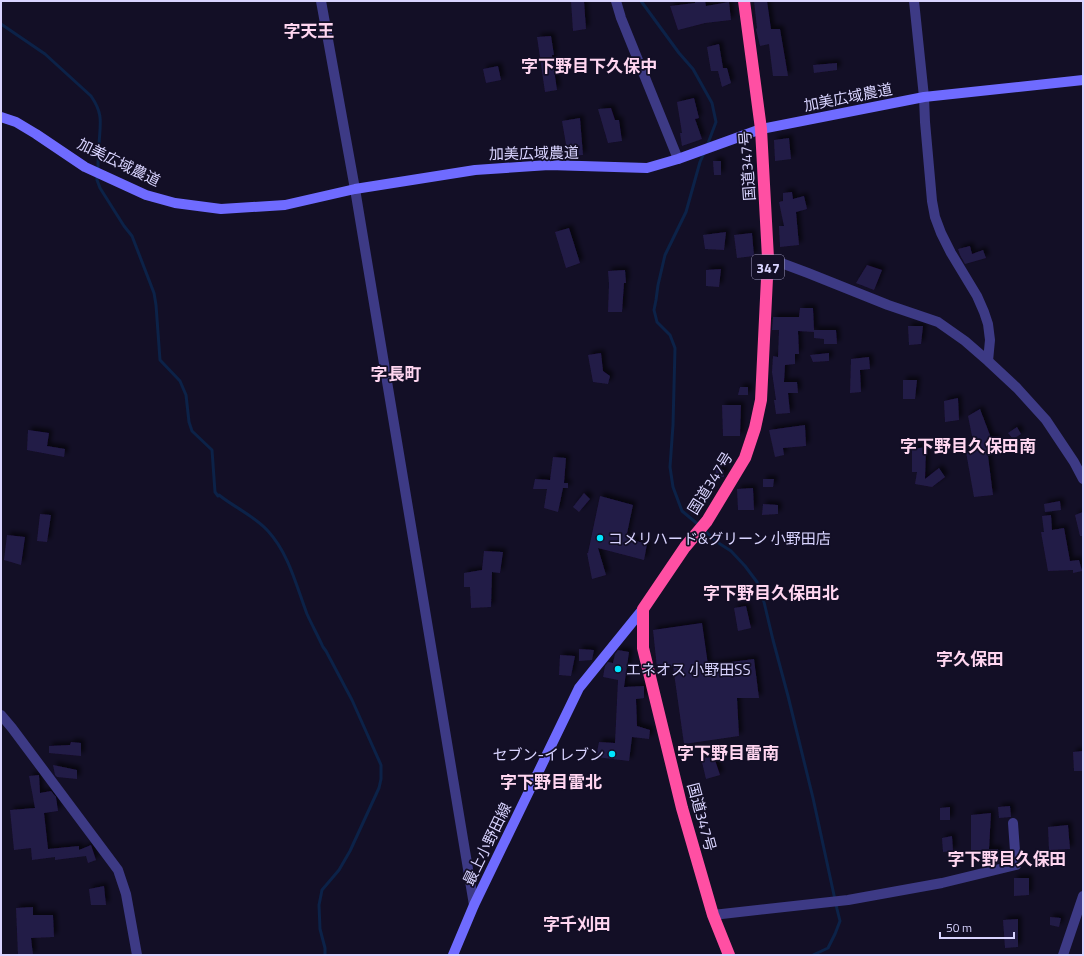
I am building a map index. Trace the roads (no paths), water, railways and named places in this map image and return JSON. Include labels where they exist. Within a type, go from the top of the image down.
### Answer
[{"type":"highway","name":"国道347号","points":[[728,955],[713,915],[682,808],[643,648],[643,609],[685,547],[707,521],[745,458],[755,428],[761,400],[768,258],[761,129],[744,1]]},
{"type":"street","points":[[321,1],[355,189],[474,905]]},
{"type":"street","points":[[616,1],[621,18],[678,159]]},
{"type":"street","points":[[914,1],[924,97],[932,201],[935,217],[951,254],[977,296],[984,312],[988,324],[990,340],[988,361]]},
{"type":"street","name":"加美広域農道","points":[[1,117],[16,122],[85,166],[146,195],[221,210],[285,204],[355,189],[475,170],[549,165],[647,168],[678,159],[761,129],[924,97],[1083,80]]},
{"type":"street","points":[[768,258],[888,305],[938,322],[988,361],[1017,388],[1046,420],[1074,462],[1083,479]]},
{"type":"street","name":"最上小野田線","points":[[453,955],[474,905],[579,688],[643,609]]},
{"type":"street","points":[[1,714],[118,870],[126,894],[137,955]]},
{"type":"street","points":[[713,915],[842,901],[942,884],[1016,865],[1013,823]]},
{"type":"street","points":[[1063,955],[1083,896]]},
{"type":"waterway","points":[[641,1],[679,53],[693,69],[712,103],[716,122],[707,146]]},
{"type":"waterway","points":[[1,24],[45,54],[91,96],[100,114],[98,170]]},
{"type":"waterway","points":[[700,526],[682,511],[673,487],[670,467],[673,425],[675,348],[670,335],[657,322],[654,310],[665,255],[686,212],[700,162],[705,151]]},
{"type":"waterway","points":[[97,176],[100,188],[132,236],[154,293],[160,360],[180,381],[186,395],[189,422],[192,431],[212,450],[215,492],[218,496],[219,495],[251,516],[263,526],[275,540],[287,560],[307,614],[352,700],[381,765],[381,779],[379,788],[350,851],[339,870],[322,890],[319,905],[320,929],[325,948],[325,955]]},
{"type":"waterway","points":[[704,530],[717,542],[731,551],[745,566],[757,582],[764,602],[813,798],[840,921],[828,948],[813,955]]},
{"type":"place","name":"コメリハード&グリーン 小野田店","points":[[600,538]]},
{"type":"place","name":"エネオス 小野田SS","points":[[618,669]]},
{"type":"place","name":"セブン-イレブン","points":[[612,754]]},
{"type":"district","name":"字天王","points":[[309,31]]},
{"type":"district","name":"字下野目下久保中","points":[[589,66]]},
{"type":"district","name":"字長町","points":[[396,374]]},
{"type":"district","name":"字下野目久保田南","points":[[968,446]]},
{"type":"district","name":"字下野目久保田北","points":[[771,593]]},
{"type":"district","name":"字久保田","points":[[970,659]]},
{"type":"district","name":"字下野目雷南","points":[[728,753]]},
{"type":"district","name":"字下野目雷北","points":[[551,782]]},
{"type":"district","name":"字下野目久保田","points":[[1007,859]]},
{"type":"district","name":"字千刈田","points":[[577,924]]}]
